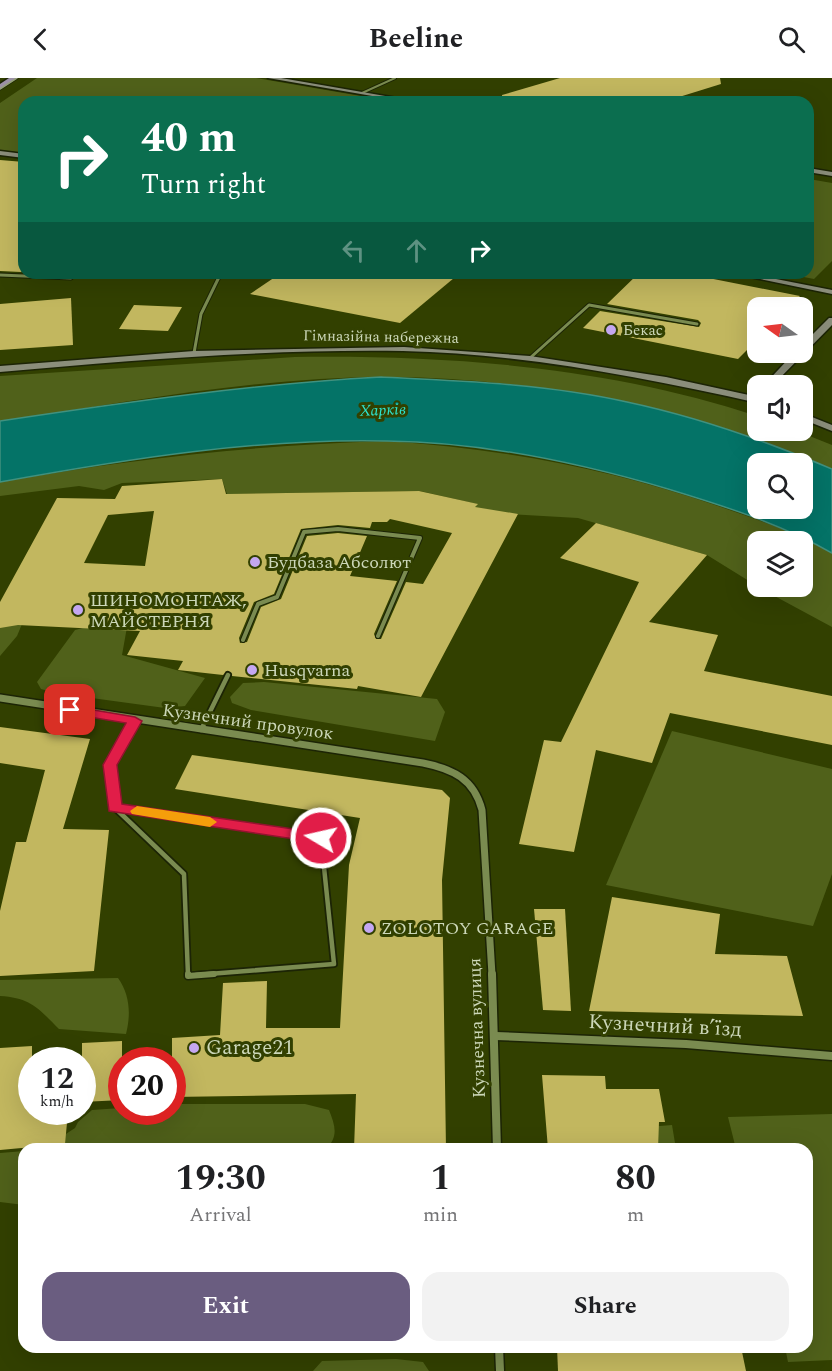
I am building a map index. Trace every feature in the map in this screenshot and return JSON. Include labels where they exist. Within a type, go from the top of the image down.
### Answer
[{"type":"main road","points":[[0,87],[14,78]]},
{"type":"main road","points":[[271,78],[379,96]]},
{"type":"main road","points":[[0,153],[18,155]]},
{"type":"main road","points":[[814,171],[832,174]]},
{"type":"main road","points":[[766,279],[832,292]]},
{"type":"main road","points":[[813,339],[832,320]]},
{"type":"main road","name":"Гімназійна набережна","points":[[0,369],[194,353],[404,349],[530,358],[666,380],[747,396]]},
{"type":"main road","points":[[778,375],[789,363]]},
{"type":"main road","points":[[813,420],[832,428]]},
{"type":"street","name":"Кузнечний провулок","points":[[0,698],[135,721],[423,763],[455,772]]},
{"type":"street","name":"Кузнечна вулиця","points":[[455,772],[476,791],[482,813],[496,1035],[497,1143]]},
{"type":"street","name":"Кузнечний в’їзд","points":[[496,1035],[686,1044],[832,1056]]},
{"type":"street","points":[[499,1353],[500,1371]]},
{"type":"lane","points":[[362,93],[394,78]]},
{"type":"lane","points":[[0,275],[18,276]]},
{"type":"lane","points":[[194,353],[201,314],[219,279]]},
{"type":"lane","points":[[530,358],[590,305],[697,324]]},
{"type":"lane","points":[[243,640],[258,604],[277,597],[304,532],[338,529],[420,538],[378,636]]},
{"type":"lane","points":[[201,730],[228,675]]},
{"type":"lane","points":[[115,807],[321,838],[334,964],[188,976],[184,874],[115,807],[110,765],[135,721]]},
{"type":"green space","points":[[37,78],[256,78],[361,96],[18,96],[18,152],[0,150],[0,103]]},
{"type":"green space","points":[[814,180],[832,183],[832,261],[814,279]]},
{"type":"green space","points":[[295,357],[412,358],[471,362],[587,375],[701,399],[747,413],[747,437],[671,415],[560,391],[447,379],[391,377],[294,381],[245,386],[0,422],[0,376]]},
{"type":"green space","points":[[813,437],[832,445],[832,469],[813,461],[813,453],[792,453],[759,441],[813,441]]},
{"type":"green space","points":[[387,441],[472,449],[555,462],[677,493],[786,531],[747,531],[747,580],[707,555],[578,518],[471,512],[477,504],[420,491],[227,494],[222,479],[122,483],[104,490],[79,486],[0,496],[0,482],[96,466],[193,454]]},
{"type":"green space","points":[[813,544],[832,553],[832,627],[776,597],[813,597]]},
{"type":"green space","points":[[32,600],[17,636],[0,656],[0,617]]},
{"type":"green space","points":[[106,622],[127,627],[122,655],[205,678],[185,706],[165,708],[55,693],[41,689],[37,682],[75,630]]},
{"type":"green space","points":[[264,682],[437,699],[445,712],[435,741],[251,710],[232,703],[230,697],[243,683]]},
{"type":"green space","points":[[672,731],[832,769],[832,874],[813,926],[606,885]]},
{"type":"green space","points":[[118,978],[125,991],[128,1005],[129,1019],[126,1034],[59,1029],[33,1005],[19,999],[0,996],[0,980]]},
{"type":"green space","points":[[186,1104],[305,1104],[329,1110],[334,1135],[331,1143],[52,1143],[76,1125],[96,1125],[96,1110],[108,1109],[108,1125],[186,1125]]},
{"type":"green space","points":[[832,1114],[832,1360],[788,1362],[786,1353],[813,1353],[813,1143],[734,1143],[728,1117]]},
{"type":"green space","points":[[672,1125],[675,1143],[647,1143],[648,1127]]},
{"type":"green space","points":[[18,1152],[18,1204],[0,1202],[0,1153]]},
{"type":"green space","points":[[396,1359],[423,1362],[429,1371],[313,1371],[322,1361]]},
{"type":"water","name":"Харків","points":[[381,377],[505,384],[566,391],[653,408],[706,422],[747,436],[747,441],[762,441],[792,453],[747,453],[747,515],[668,489],[564,462],[459,445],[423,442],[339,441],[241,447],[144,458],[0,482],[0,421],[190,394]]},
{"type":"water","points":[[813,461],[832,469],[832,553],[813,543],[813,531],[787,531],[758,519],[813,519]]},
{"type":"building","points":[[560,78],[720,78],[721,84],[682,96],[502,95]]},
{"type":"building","points":[[0,160],[18,162],[18,272],[0,271]]},
{"type":"building","points":[[272,279],[453,279],[400,323],[250,294]]},
{"type":"building","points":[[633,279],[714,279],[800,296],[747,297],[747,350],[738,359],[583,328],[600,311],[699,327],[701,323],[698,320],[607,304]]},
{"type":"building","points":[[71,298],[73,345],[0,350],[0,304]]},
{"type":"building","points":[[134,305],[182,307],[168,331],[119,329]]},
{"type":"building","points":[[222,479],[226,494],[419,491],[478,504],[475,507],[518,514],[421,697],[358,686],[357,689],[232,676],[228,671],[223,675],[178,670],[183,661],[127,655],[140,631],[18,625],[0,628],[0,602],[57,498],[115,499],[122,486]],"holes":[[[154,511],[145,566],[84,563],[108,515]],[[390,519],[452,533],[423,584],[406,582],[381,639],[376,639],[374,634],[397,581],[350,576],[367,536],[338,533],[307,536],[281,599],[261,607],[247,642],[240,643],[239,638],[254,602],[274,594],[301,529],[338,525],[370,528],[372,522],[387,522]]]},
{"type":"building","points":[[596,523],[707,555],[649,622],[718,635],[704,671],[832,696],[832,745],[670,713],[652,763],[596,750],[574,852],[519,844],[544,740],[561,742],[639,582],[560,558]]},
{"type":"building","points":[[0,727],[90,739],[63,829],[109,830],[94,971],[0,976],[0,911],[16,842],[26,842],[45,770],[0,763]]},
{"type":"building","points":[[192,755],[442,790],[450,798],[442,880],[446,1143],[354,1143],[356,1094],[186,1097],[186,1047],[172,1047],[172,1038],[220,1035],[223,983],[267,981],[266,1028],[340,1028],[349,865],[360,818],[175,789]]},
{"type":"building","points":[[612,897],[720,914],[715,954],[787,956],[803,1016],[589,1011]]},
{"type":"building","points":[[534,909],[565,909],[571,1011],[543,1010]]},
{"type":"building","points":[[122,1041],[122,1047],[108,1047],[108,1101],[96,1101],[96,1047],[82,1047],[82,1043]]},
{"type":"building","points":[[32,1046],[18,1047],[18,1125],[67,1125],[65,1143],[18,1143],[18,1148],[0,1150],[0,1048]]},
{"type":"building","points":[[542,1075],[605,1076],[606,1089],[659,1089],[665,1122],[659,1122],[658,1143],[548,1143]]},
{"type":"building","points":[[557,1353],[742,1353],[746,1371],[558,1371]]},
{"type":"tram line","points":[[0,89],[17,78]]},
{"type":"slow traffic","points":[[137,811],[210,822]]},
{"type":"place","name":"Бекас","points":[[611,330]]},
{"type":"place","name":"Будбаза Абсолют","points":[[255,562]]},
{"type":"place","name":"ШИНОМОНТАЖ, МАЙСТЕРНЯ","points":[[78,610]]},
{"type":"place","name":"Husqvarna","points":[[252,670]]},
{"type":"place","name":"ZOLOTOY GARAGE","points":[[369,928]]},
{"type":"place","name":"Garage21","points":[[194,1048]]},
{"type":"route","points":[[70,710],[135,721],[110,765],[115,807],[321,838]]}]
